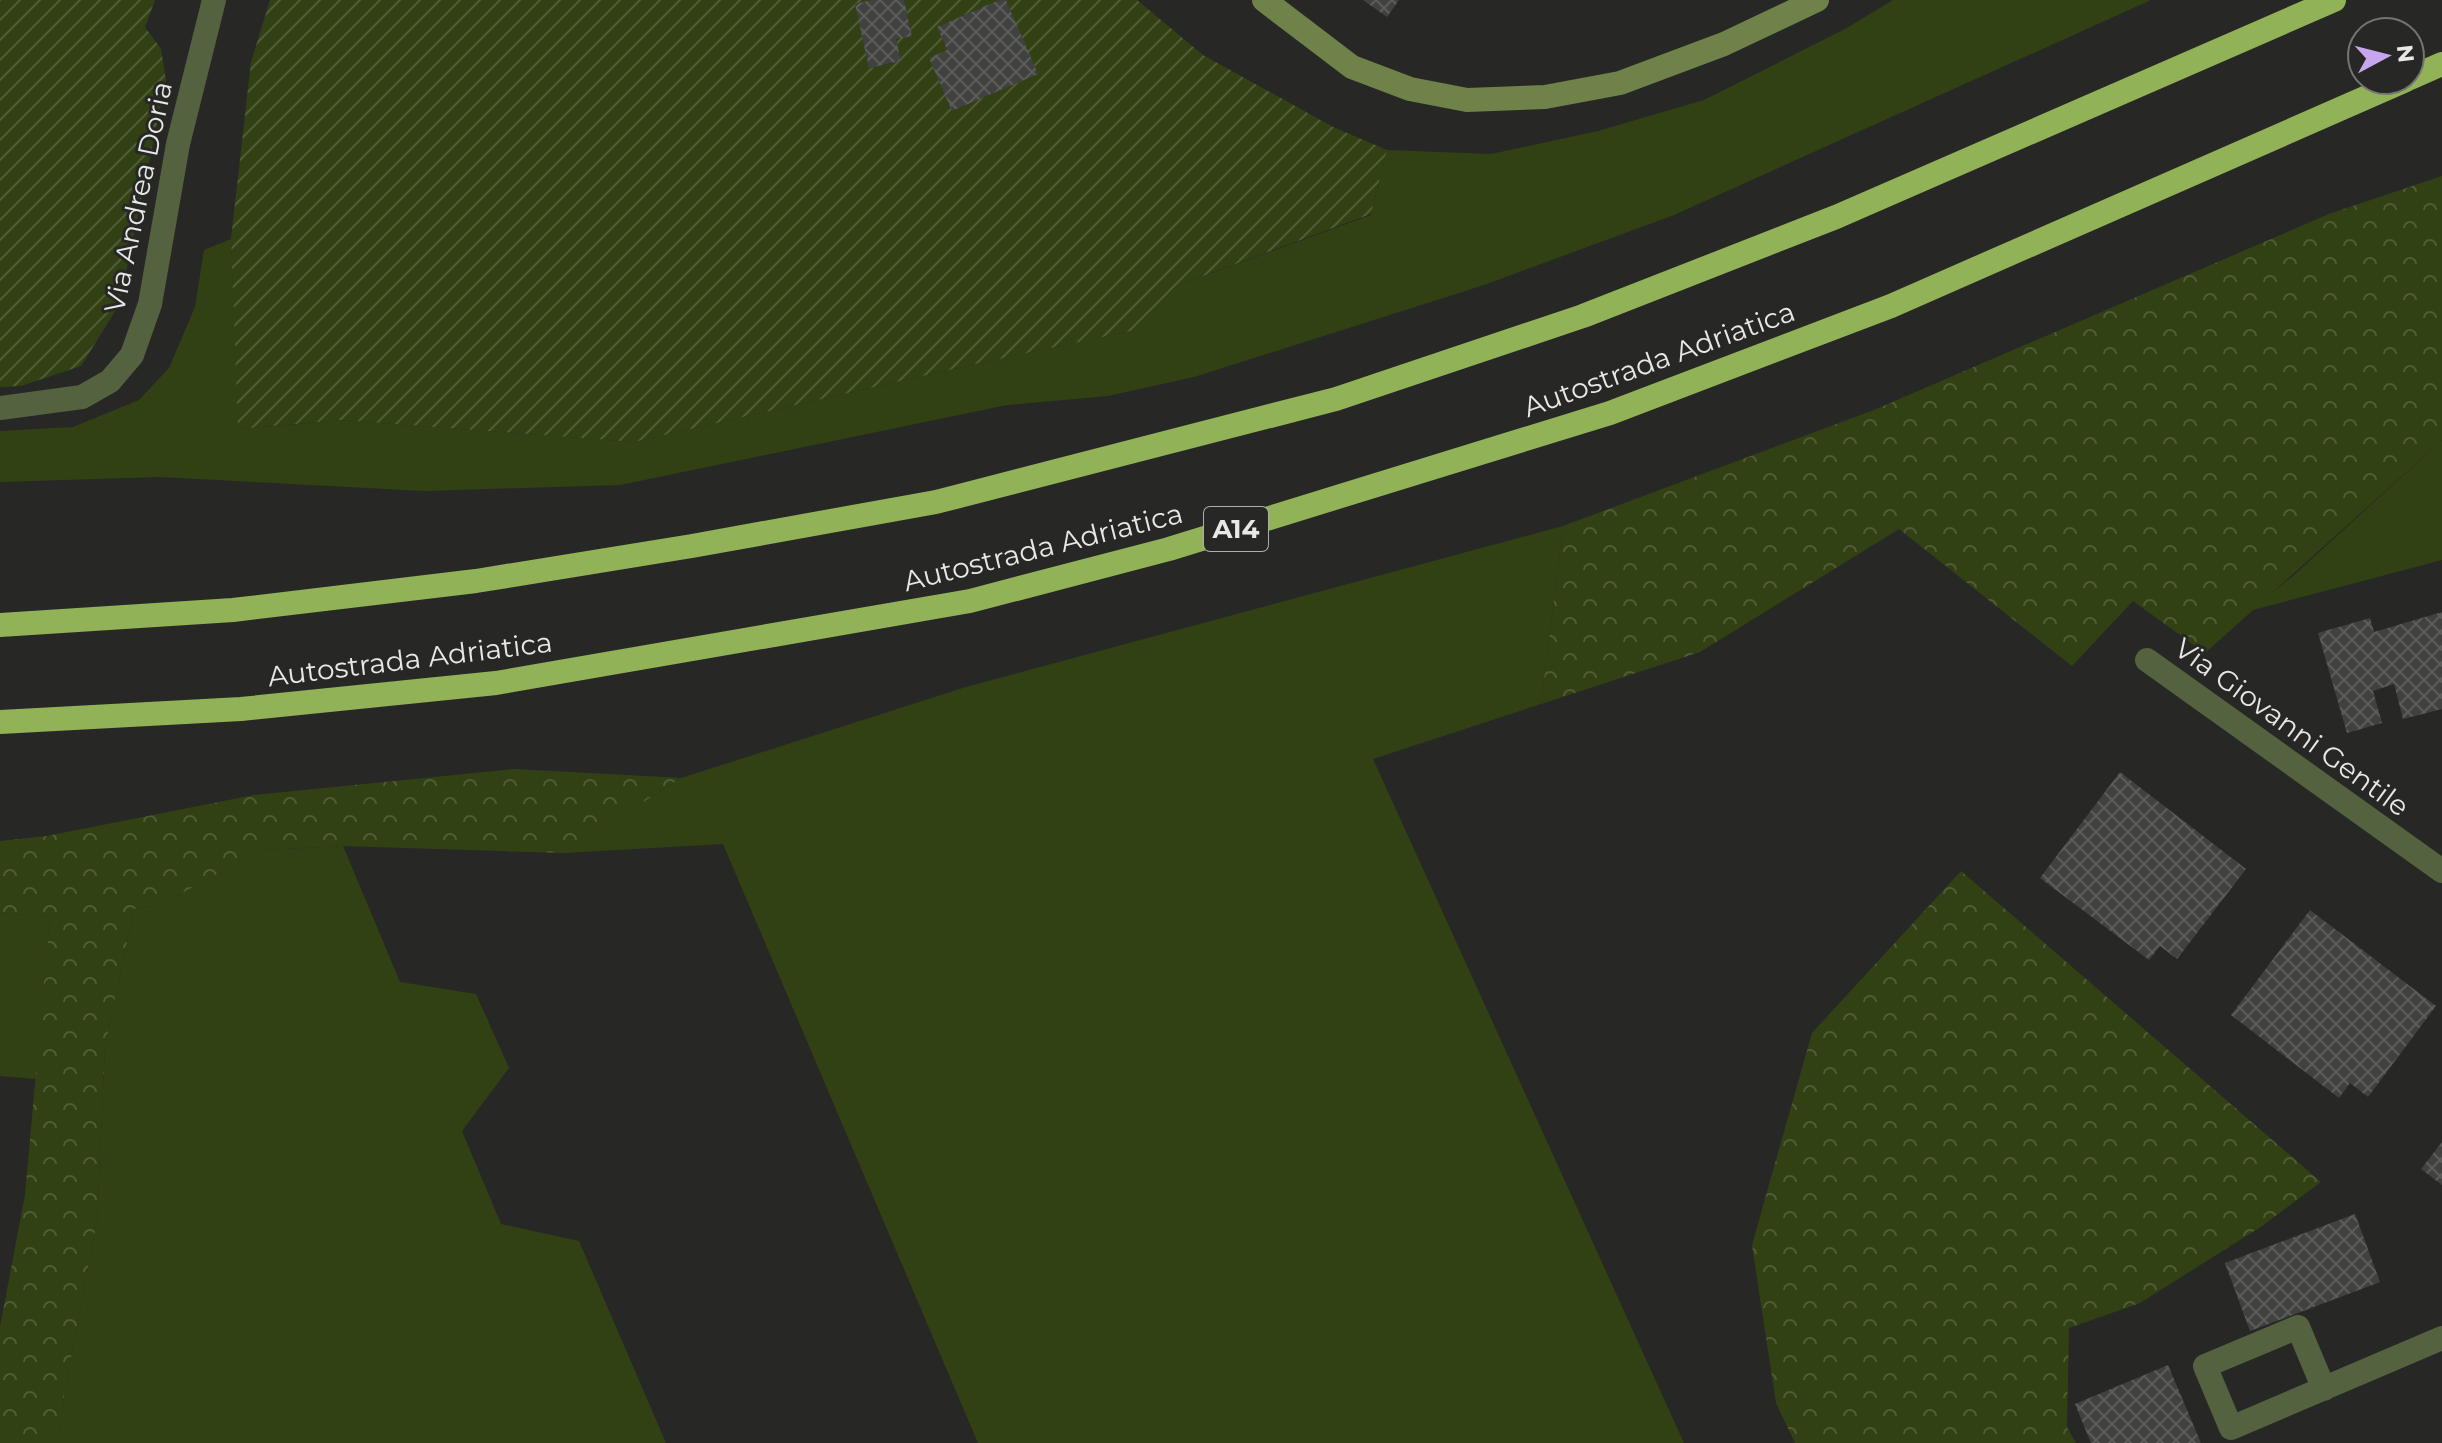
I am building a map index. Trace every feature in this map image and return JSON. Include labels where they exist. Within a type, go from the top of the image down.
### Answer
[{"type":"highway","points":[[0,625],[233,610],[476,581],[692,546],[936,502],[1336,399],[1583,316],[1836,217],[2334,0]]},
{"type":"highway","name":"Autostrada Adriatica","points":[[0,722],[241,709],[496,683],[970,601],[1169,549],[1610,413],[1891,306],[2369,96]]},
{"type":"main road","points":[[1264,0],[1352,67],[1410,89],[1467,100],[1545,97],[1620,83],[1724,44],[1817,0]]},
{"type":"street","name":"Via Andrea Doria","points":[[0,408],[82,397],[110,381],[132,355],[150,304],[178,144],[214,0]]},
{"type":"street","name":"Via Giovanni Gentile","points":[[2147,660],[2442,871]]},
{"type":"street","points":[[2324,1389],[2298,1327],[2205,1366],[2230,1436],[2324,1389],[2442,1338]]},
{"type":"green space","points":[[0,0],[155,0],[145,27],[161,49],[166,81],[119,305],[81,366],[21,386],[0,387]]},
{"type":"green space","points":[[270,0],[871,0],[855,4],[870,68],[901,61],[896,39],[912,35],[904,0],[999,0],[937,27],[947,50],[952,111],[1037,74],[1006,0],[1137,0],[1203,55],[1333,127],[1387,150],[1371,214],[1176,286],[1141,329],[634,442],[341,420],[238,429],[231,239],[251,62]]},
{"type":"green space","points":[[1893,0],[2151,0],[1674,215],[1484,285],[1194,377],[1108,396],[1007,405],[620,485],[424,491],[159,477],[0,482],[0,431],[73,427],[139,400],[169,368],[195,307],[204,250],[231,239],[239,429],[341,420],[634,442],[1141,329],[1176,286],[1371,215],[1387,150],[1491,154],[1598,131],[1704,100],[1845,29]]},
{"type":"green space","points":[[2442,176],[2442,440],[2205,653],[2133,601],[2072,666],[1899,529],[1700,652],[1541,704],[1563,526],[1874,410],[2329,214]]},
{"type":"green space","points":[[2442,440],[2442,560],[2249,611],[2293,576]]},
{"type":"green space","points":[[1563,526],[1541,704],[1373,759],[1684,1443],[978,1443],[723,844],[564,853],[681,778],[966,687]]},
{"type":"green space","points":[[515,769],[681,778],[564,853],[343,846],[262,850],[160,905],[134,909],[105,1047],[97,1221],[58,1443],[0,1443],[0,1327],[25,1195],[50,917],[0,913],[0,841],[47,836],[254,795]]},
{"type":"green space","points":[[343,846],[400,982],[476,994],[509,1068],[462,1131],[501,1224],[579,1241],[666,1443],[58,1443],[97,1221],[105,1047],[134,909],[160,905],[262,850]]},
{"type":"green space","points":[[1961,871],[2321,1182],[2262,1226],[2140,1303],[2069,1328],[2067,1427],[2076,1443],[1795,1443],[1776,1403],[1752,1245],[1812,1033]]},
{"type":"green space","points":[[0,913],[50,917],[36,1079],[0,1076]]},
{"type":"building","points":[[871,0],[904,0],[912,36],[896,39],[901,61],[869,68],[855,4]]},
{"type":"building","points":[[999,0],[1006,0],[1038,74],[952,111],[929,58],[947,50],[937,27]]},
{"type":"building","points":[[1363,0],[1399,0],[1387,17]]},
{"type":"building","points":[[2442,612],[2442,709],[2403,719],[2394,684],[2373,691],[2382,723],[2347,733],[2318,633],[2370,618],[2374,632]]},
{"type":"building","points":[[2120,772],[2246,869],[2177,959],[2160,946],[2149,960],[2040,878]]},
{"type":"building","points":[[2310,910],[2436,1006],[2368,1097],[2350,1083],[2339,1098],[2231,1015]]},
{"type":"building","points":[[2442,1142],[2442,1185],[2421,1169]]},
{"type":"building","points":[[2355,1214],[2380,1282],[2250,1331],[2225,1263]]},
{"type":"building","points":[[2168,1365],[2201,1443],[2091,1443],[2075,1404]]}]
